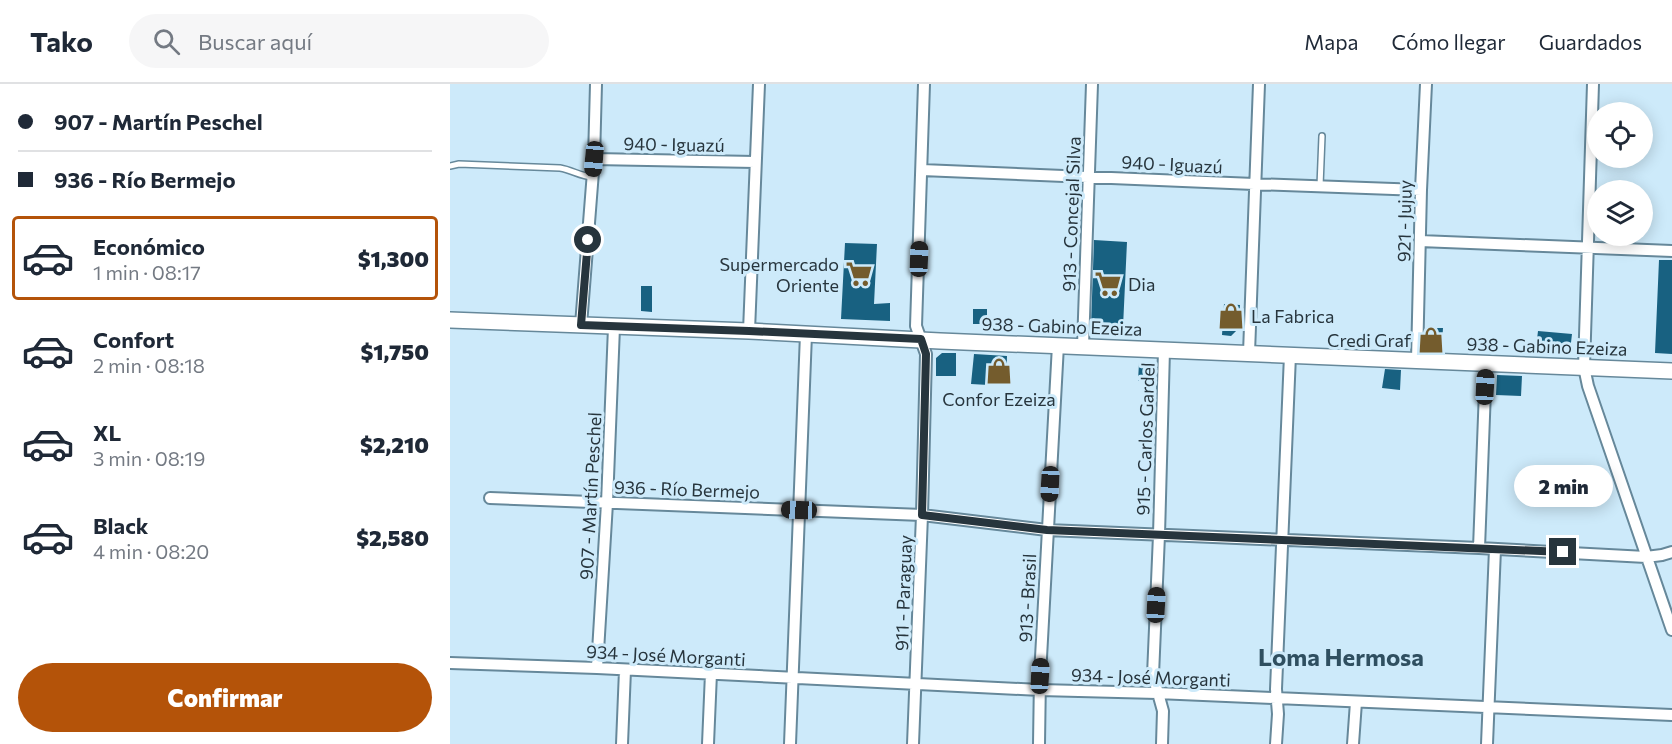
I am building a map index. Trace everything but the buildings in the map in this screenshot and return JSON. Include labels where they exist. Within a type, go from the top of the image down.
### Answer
[{"type":"street","points":[[581,325],[594,159],[596,84]]},
{"type":"street","points":[[749,331],[754,162],[759,84]]},
{"type":"street","name":"911 - Paraguay","points":[[914,744],[926,354],[916,326],[924,84]]},
{"type":"street","name":"913 - Concejal Silva","points":[[1083,346],[1092,84]]},
{"type":"street","points":[[1249,353],[1259,84]]},
{"type":"street","name":"921 - Jujuy","points":[[1417,360],[1426,84]]},
{"type":"street","points":[[1593,84],[1584,366],[1588,386],[1672,630]]},
{"type":"street","name":"940 - Iguazú","points":[[594,159],[754,162]]},
{"type":"street","name":"940 - Iguazú","points":[[922,170],[1421,190]]},
{"type":"street","points":[[1420,241],[1672,251]]},
{"type":"street","name":"938 - Gabino Ezeiza","points":[[450,320],[1672,370]]},
{"type":"street","name":"907 - Martín Peschel","points":[[597,668],[614,327]]},
{"type":"street","points":[[790,744],[806,334]]},
{"type":"street","name":"913 - Brasil","points":[[1039,744],[1047,530],[1058,345]]},
{"type":"street","name":"915 - Carlos Gardel","points":[[1162,744],[1163,711],[1153,675],[1164,350]]},
{"type":"street","points":[[1276,744],[1290,355]]},
{"type":"street","points":[[1479,548],[1486,364]]},
{"type":"street","name":"936 - Río Bermejo","points":[[490,498],[922,515],[1047,530],[1159,536],[1646,557],[1672,552]]},
{"type":"street","points":[[1487,744],[1495,549]]},
{"type":"street","name":"934 - José Morganti","points":[[450,663],[1040,690],[1672,714]]},
{"type":"street","points":[[622,744],[625,670]]},
{"type":"street","points":[[708,744],[711,674]]},
{"type":"street","points":[[1353,744],[1356,702]]},
{"type":"lane","points":[[1320,186],[1322,136]]},
{"type":"lane","points":[[450,166],[459,164],[560,168],[569,169],[581,176],[592,177]]},
{"type":"place","name":"Supermercado Oriente","points":[[859,274]]},
{"type":"place","name":"Dia","points":[[1108,284]]},
{"type":"place","name":"La Fabrica","points":[[1231,316]]},
{"type":"place","name":"Credi Graf","points":[[1431,340]]},
{"type":"place","name":"Confor Ezeiza","points":[[999,371]]},
{"type":"district","name":"Loma Hermosa","points":[[1341,656]]},
{"type":"route","points":[[588,240],[581,325],[921,339],[926,354],[922,515],[1047,530],[1563,552]]}]
